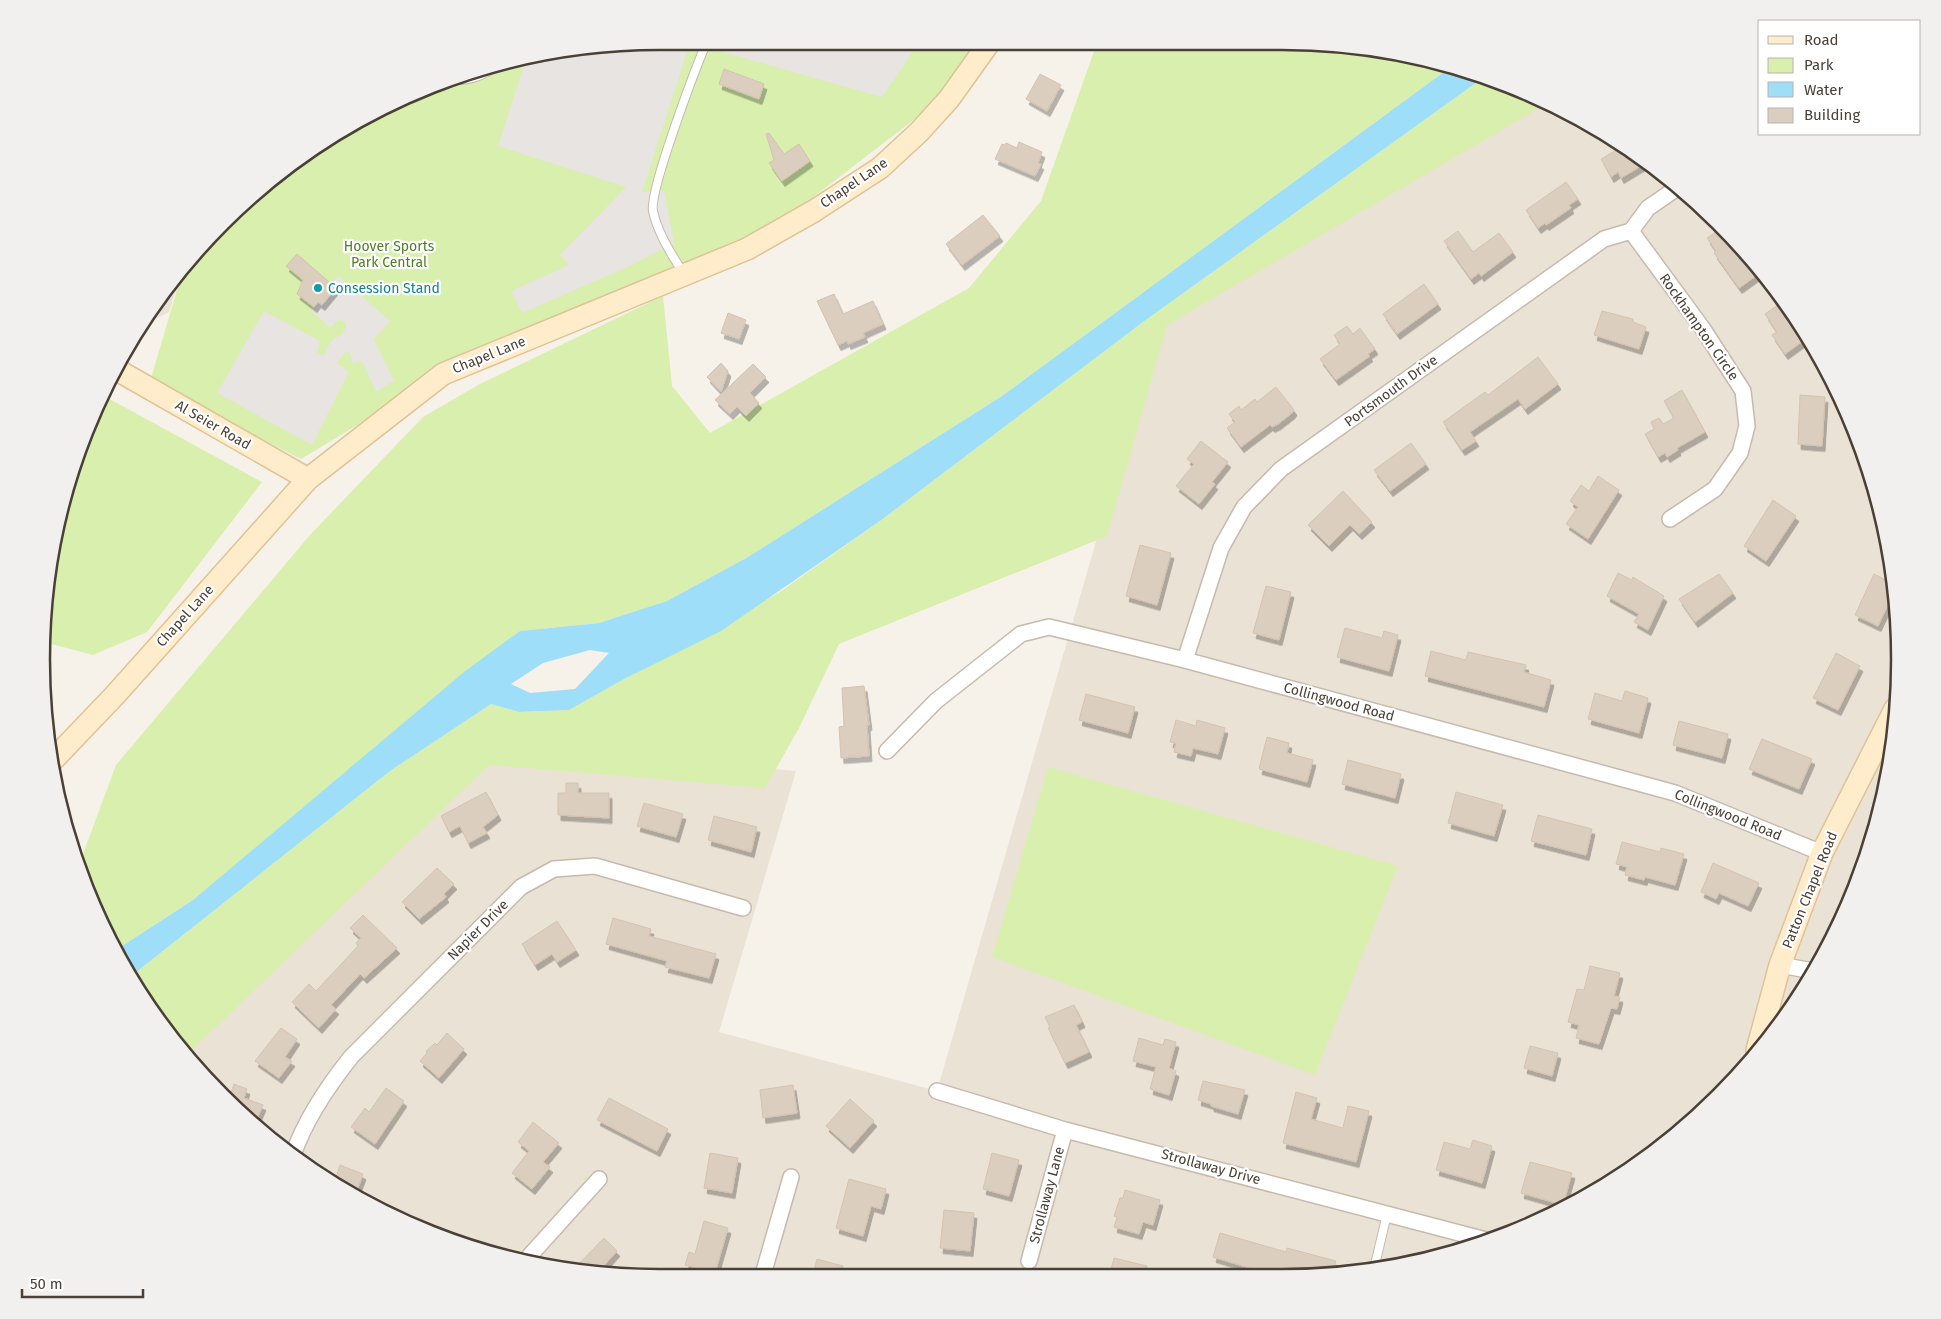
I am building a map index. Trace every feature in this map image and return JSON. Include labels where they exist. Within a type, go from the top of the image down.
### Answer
[{"type":"street","name":"Chapel Lane","points":[[58,754],[116,694],[308,479],[443,374],[747,249],[814,211],[880,168],[919,132],[949,99],[985,50]]},
{"type":"street","points":[[1631,230],[1648,208],[1672,192]]},
{"type":"street","name":"Rockhampton Circle","points":[[1631,230],[1703,329],[1744,391],[1748,426],[1740,453],[1715,489],[1670,519]]},
{"type":"street","name":"Portsmouth Drive","points":[[1185,660],[1221,548],[1244,507],[1281,470],[1604,239],[1631,230]]},
{"type":"street","name":"Al Seier Road","points":[[122,373],[308,479]]},
{"type":"street","name":"Collingwood Road","points":[[887,751],[936,701],[1021,634],[1049,627],[1185,660],[1675,793],[1822,853]]},
{"type":"street","name":"Patton Chapel Road","points":[[1761,1036],[1780,965],[1822,853],[1888,724]]},
{"type":"street","name":"Napier Drive","points":[[296,1149],[316,1108],[333,1080],[351,1057],[521,887],[537,877],[554,869],[595,866],[743,908]]},
{"type":"street","points":[[1780,965],[1806,970]]},
{"type":"street","name":"Strollaway Drive","points":[[937,1091],[1065,1130],[1476,1237]]},
{"type":"street","name":"Strollaway Lane","points":[[1029,1261],[1065,1130]]},
{"type":"street","points":[[765,1269],[791,1177]]},
{"type":"street","points":[[531,1255],[599,1179]]},
{"type":"lane","points":[[684,275],[661,235],[652,209],[661,173],[704,50]]},
{"type":"lane","points":[[1376,1261],[1387,1214]]},
{"type":"shaded area","points":[[688,50],[642,192],[664,191],[674,243],[630,266],[522,313],[511,291],[569,265],[560,255],[626,187],[498,146],[524,66],[580,55],[620,51]]},
{"type":"shaded area","points":[[723,50],[914,50],[882,97],[722,52]]},
{"type":"shaded area","points":[[1487,86],[1515,96],[1586,132],[1653,176],[1683,201],[1740,258],[1765,288],[1809,355],[1845,426],[1859,464],[1870,502],[1886,580],[1890,620],[1890,699],[1886,739],[1879,778],[1859,855],[1845,893],[1809,964],[1788,998],[1765,1031],[1740,1061],[1683,1118],[1653,1143],[1586,1187],[1515,1223],[1439,1248],[1361,1264],[1281,1269],[620,1268],[580,1264],[502,1248],[426,1223],[390,1206],[321,1166],[288,1143],[229,1090],[176,1031],[156,1002],[483,746],[796,771],[719,1032],[937,1091],[1163,310]]},
{"type":"shaded area","points":[[339,276],[390,321],[374,339],[394,381],[376,392],[362,361],[353,364],[349,352],[344,353],[337,363],[349,372],[312,445],[217,393],[264,311],[320,341],[317,352],[323,356],[331,341],[343,333],[346,327],[345,322],[338,320],[330,328],[311,310],[318,302],[322,305],[335,288],[331,284]]},
{"type":"shaded area","points":[[177,287],[169,312],[154,319]]},
{"type":"green space","name":"Hoover Sports Park Central","points":[[971,50],[946,95],[760,238],[504,336],[301,459],[150,382],[178,285],[201,258],[258,201],[288,176],[355,132],[426,96],[502,71],[580,55],[620,51]]},
{"type":"green space","points":[[1095,50],[1321,51],[1361,55],[1443,72],[1002,396],[748,557],[667,601],[599,623],[520,631],[193,900],[122,946],[96,893],[83,854],[116,765],[310,535],[423,417],[480,384],[663,296],[672,386],[710,433],[969,288],[1041,201]]},
{"type":"green space","points":[[1477,82],[1540,108],[1167,325],[1107,536],[839,644],[799,728],[765,788],[489,765],[192,1050],[176,1031],[137,972],[390,771],[491,704],[520,712],[569,710],[780,592],[880,521],[1143,322]]},
{"type":"green space","points":[[109,399],[262,482],[147,632],[93,655],[50,644],[51,620],[55,580],[71,502],[82,464],[96,426]]},
{"type":"green space","points":[[1048,767],[1398,866],[1315,1075],[992,957]]},
{"type":"water","points":[[1443,72],[1477,82],[1143,322],[880,521],[721,631],[626,678],[569,710],[519,712],[491,704],[390,771],[137,972],[122,946],[193,900],[464,672],[520,631],[599,623],[667,601],[748,557],[1002,396]],"holes":[[[590,650],[609,653],[575,689],[530,693],[511,684],[543,663]]]},
{"type":"building","points":[[724,69],[764,84],[759,99],[719,84]]},
{"type":"building","points":[[1040,74],[1061,85],[1047,111],[1026,99]]},
{"type":"building","points":[[769,133],[784,154],[799,144],[810,161],[782,181],[769,163],[774,160],[766,134]]},
{"type":"building","points":[[1019,142],[1042,152],[1038,163],[1041,164],[1035,176],[995,159],[1002,144],[1005,145],[1006,143],[1017,148]]},
{"type":"building","points":[[1616,150],[1640,167],[1621,178],[1618,172],[1611,177],[1601,159]]},
{"type":"building","points":[[1566,182],[1578,199],[1569,205],[1571,208],[1546,225],[1545,223],[1538,228],[1526,210]]},
{"type":"building","points":[[983,215],[1000,236],[962,265],[946,244]]},
{"type":"building","points":[[1458,231],[1473,252],[1499,233],[1513,252],[1481,276],[1479,273],[1471,279],[1444,241]]},
{"type":"building","points":[[1715,232],[1755,276],[1739,288],[1714,253],[1716,251],[1707,238]]},
{"type":"building","name":"Consession Stand","points":[[297,254],[336,288],[322,305],[318,302],[314,307],[297,294],[303,280],[286,266]]},
{"type":"building","points":[[1424,284],[1438,304],[1397,334],[1383,314]]},
{"type":"building","points":[[834,294],[843,314],[873,301],[883,324],[863,333],[865,337],[848,344],[847,341],[838,345],[817,301]]},
{"type":"building","points":[[1777,305],[1801,342],[1785,354],[1772,335],[1777,332],[1765,314]]},
{"type":"building","points":[[1602,311],[1633,319],[1633,322],[1646,327],[1639,349],[1594,335]]},
{"type":"building","points":[[728,313],[746,320],[739,339],[721,333]]},
{"type":"building","points":[[1347,326],[1353,334],[1360,328],[1375,349],[1368,354],[1370,356],[1336,380],[1320,359],[1340,344],[1334,335]]},
{"type":"building","points":[[1538,357],[1558,384],[1525,409],[1518,399],[1470,432],[1476,441],[1462,450],[1443,422],[1485,392],[1488,395]]},
{"type":"building","points":[[721,363],[728,371],[721,392],[707,377]]},
{"type":"building","points":[[753,364],[766,377],[750,393],[759,403],[746,416],[737,407],[730,414],[715,400]]},
{"type":"building","points":[[1276,387],[1294,410],[1278,424],[1272,427],[1270,425],[1241,447],[1227,428],[1235,422],[1229,414],[1239,406],[1241,410],[1255,399],[1257,402]]},
{"type":"building","points":[[1682,390],[1705,432],[1677,448],[1678,450],[1667,457],[1665,453],[1658,457],[1645,434],[1654,429],[1651,422],[1659,418],[1663,424],[1674,418],[1664,401]]},
{"type":"building","points":[[1800,395],[1825,397],[1822,446],[1798,444]]},
{"type":"building","points":[[1201,441],[1228,462],[1212,482],[1215,484],[1199,504],[1176,486],[1194,464],[1187,459]]},
{"type":"building","points":[[1411,443],[1426,464],[1390,491],[1374,470]]},
{"type":"building","points":[[1598,476],[1619,490],[1588,539],[1566,524],[1578,507],[1570,501],[1581,485],[1589,491]]},
{"type":"building","points":[[1343,491],[1372,522],[1359,534],[1350,525],[1329,546],[1308,525]]},
{"type":"building","points":[[1773,500],[1796,516],[1766,561],[1744,546]]},
{"type":"building","points":[[1140,545],[1171,553],[1157,605],[1126,596]]},
{"type":"building","points":[[1618,573],[1632,580],[1633,577],[1664,596],[1648,630],[1634,622],[1639,614],[1607,596]]},
{"type":"building","points":[[1719,574],[1733,593],[1695,622],[1679,599]]},
{"type":"building","points":[[1874,574],[1886,580],[1888,604],[1878,626],[1855,615]]},
{"type":"building","points":[[1266,586],[1291,592],[1279,640],[1253,633]]},
{"type":"building","points":[[1345,628],[1382,638],[1384,631],[1398,635],[1389,671],[1337,657]]},
{"type":"building","points":[[1431,651],[1466,660],[1468,652],[1526,665],[1524,672],[1551,680],[1544,707],[1425,676]]},
{"type":"building","points":[[1836,653],[1860,666],[1838,710],[1813,698]]},
{"type":"building","points":[[864,686],[869,725],[867,725],[869,756],[841,758],[839,727],[844,726],[842,688]]},
{"type":"building","points":[[1625,691],[1648,698],[1639,733],[1588,719],[1595,693],[1622,701]]},
{"type":"building","points":[[1086,694],[1135,707],[1128,733],[1079,720]]},
{"type":"building","points":[[1176,720],[1196,726],[1197,720],[1225,728],[1218,754],[1193,748],[1191,756],[1174,752],[1176,743],[1170,742]]},
{"type":"building","points":[[1679,721],[1728,734],[1722,758],[1673,745]]},
{"type":"building","points":[[1267,737],[1289,743],[1287,753],[1313,760],[1307,782],[1259,769]]},
{"type":"building","points":[[1762,739],[1812,759],[1799,789],[1749,769]]},
{"type":"building","points":[[1348,760],[1401,774],[1395,798],[1342,784]]},
{"type":"building","points":[[566,783],[578,783],[578,793],[609,793],[609,818],[558,815],[558,793],[566,793]]},
{"type":"building","points":[[486,792],[498,815],[483,827],[487,833],[468,843],[460,826],[449,832],[441,816]]},
{"type":"building","points":[[1456,792],[1503,805],[1494,836],[1448,823]]},
{"type":"building","points":[[644,803],[683,814],[676,837],[637,826]]},
{"type":"building","points":[[1538,815],[1592,829],[1586,855],[1531,841]]},
{"type":"building","points":[[714,816],[757,827],[751,852],[708,840]]},
{"type":"building","points":[[1622,842],[1660,852],[1661,848],[1684,854],[1675,885],[1645,877],[1644,880],[1625,875],[1627,867],[1616,864]]},
{"type":"building","points":[[1713,863],[1759,883],[1748,906],[1719,893],[1716,899],[1701,892]]},
{"type":"building","points":[[437,868],[454,884],[444,894],[446,897],[419,919],[402,902]]},
{"type":"building","points":[[363,915],[397,948],[364,978],[360,974],[331,1005],[336,1009],[319,1028],[292,1002],[309,984],[316,991],[358,946],[356,943],[361,938],[350,928]]},
{"type":"building","points":[[613,918],[651,929],[649,936],[716,954],[709,978],[665,967],[667,961],[606,944]]},
{"type":"building","points":[[557,921],[576,950],[557,962],[552,954],[535,965],[522,944]]},
{"type":"building","points":[[1590,966],[1620,973],[1614,996],[1620,997],[1617,1009],[1611,1008],[1599,1044],[1576,1038],[1579,1025],[1568,1022],[1577,989],[1584,990]]},
{"type":"building","points":[[1074,1005],[1082,1022],[1076,1025],[1089,1052],[1065,1063],[1048,1028],[1050,1027],[1045,1017]]},
{"type":"building","points":[[281,1028],[297,1039],[285,1057],[292,1061],[279,1078],[255,1061]]},
{"type":"building","points":[[447,1033],[464,1049],[439,1078],[420,1061],[427,1053],[426,1051],[435,1043],[437,1045]]},
{"type":"building","points":[[1139,1038],[1163,1045],[1165,1039],[1176,1042],[1169,1068],[1176,1071],[1169,1095],[1150,1089],[1156,1067],[1133,1061]]},
{"type":"building","points":[[1530,1046],[1558,1053],[1552,1076],[1524,1068]]},
{"type":"building","points":[[1203,1081],[1245,1090],[1238,1114],[1198,1100]]},
{"type":"building","points":[[234,1084],[247,1089],[244,1098],[263,1105],[258,1118],[231,1092]]},
{"type":"building","points":[[793,1085],[797,1113],[763,1118],[760,1090]]},
{"type":"building","points":[[386,1088],[404,1101],[375,1144],[351,1127],[365,1108],[369,1112]]},
{"type":"building","points":[[1296,1092],[1317,1098],[1311,1119],[1343,1128],[1348,1106],[1369,1111],[1356,1162],[1283,1143]]},
{"type":"building","points":[[609,1098],[668,1129],[657,1151],[597,1120]]},
{"type":"building","points":[[850,1099],[874,1121],[850,1148],[826,1126]]},
{"type":"building","points":[[533,1122],[559,1143],[543,1162],[550,1167],[532,1189],[512,1173],[529,1151],[518,1142]]},
{"type":"building","points":[[1473,1140],[1492,1146],[1482,1183],[1436,1170],[1444,1142],[1470,1149]]},
{"type":"building","points":[[710,1153],[738,1158],[732,1193],[704,1188]]},
{"type":"building","points":[[992,1153],[1019,1160],[1009,1196],[983,1189]]},
{"type":"building","points":[[1530,1162],[1572,1173],[1565,1198],[1556,1203],[1521,1193]]},
{"type":"building","points":[[340,1165],[363,1174],[358,1188],[337,1176]]},
{"type":"building","points":[[849,1179],[886,1189],[881,1209],[871,1206],[863,1236],[836,1228]]},
{"type":"building","points":[[1125,1190],[1160,1200],[1153,1225],[1143,1222],[1139,1234],[1114,1227],[1117,1217],[1114,1216]]},
{"type":"building","points":[[944,1210],[974,1213],[970,1251],[940,1248]]},
{"type":"building","points":[[704,1221],[728,1228],[716,1269],[700,1269],[685,1265],[689,1252],[695,1254]]},
{"type":"building","points":[[1220,1233],[1286,1252],[1287,1248],[1336,1261],[1334,1267],[1321,1268],[1253,1269],[1213,1257]]},
{"type":"building","points":[[604,1238],[617,1251],[603,1266],[579,1264]]},
{"type":"building","points":[[1114,1258],[1147,1266],[1146,1269],[1111,1269]]},
{"type":"building","points":[[817,1259],[843,1266],[842,1269],[814,1269]]},
{"type":"place","name":"Consession Stand","points":[[318,288]]}]
